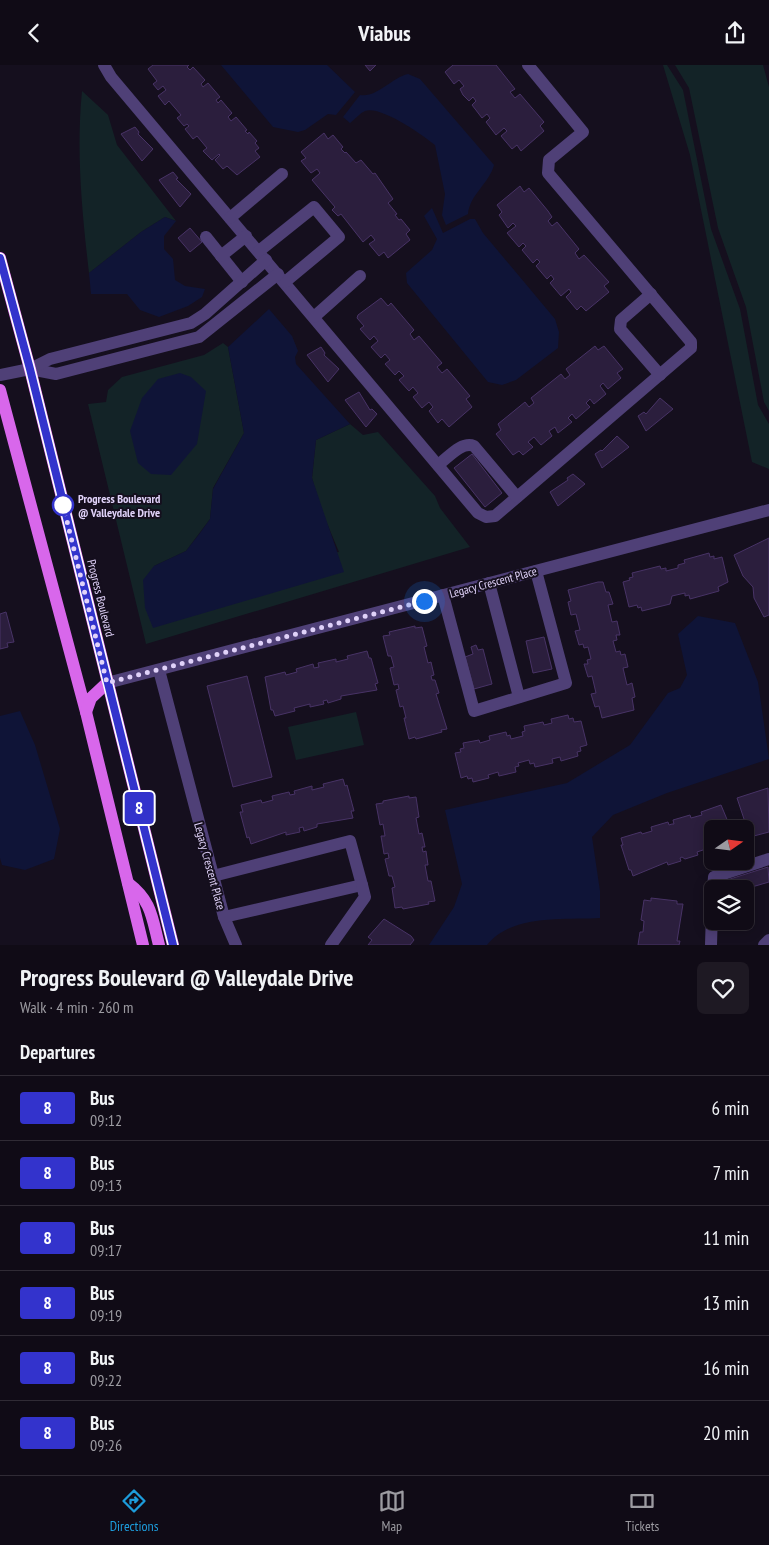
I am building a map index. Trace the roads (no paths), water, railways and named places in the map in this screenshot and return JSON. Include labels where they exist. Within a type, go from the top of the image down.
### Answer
[{"type":"main road","name":"Progress Boulevard","points":[[0,258],[30,369],[173,945]]},
{"type":"main road","points":[[0,390],[86,712],[144,945]]},
{"type":"main road","points":[[86,712],[91,698],[107,683]]},
{"type":"main road","points":[[128,883],[140,892],[149,905],[159,945]]},
{"type":"street","points":[[104,65],[111,77],[478,513],[486,517],[495,516],[691,348],[691,343],[651,294],[548,173],[549,161],[583,132],[528,65]]},
{"type":"street","points":[[230,218],[282,175]]},
{"type":"street","points":[[0,375],[30,369],[50,359],[191,323],[205,314],[242,282],[262,256],[314,207],[339,237],[199,337],[56,375],[30,369]]},
{"type":"street","points":[[221,256],[246,236]]},
{"type":"street","points":[[206,237],[242,282]]},
{"type":"street","points":[[314,317],[360,277]]},
{"type":"street","points":[[651,294],[621,319],[620,329],[660,375]]},
{"type":"street","points":[[438,465],[461,447],[470,444],[517,497]]},
{"type":"street","name":"Legacy Crescent Place","points":[[107,683],[769,509]]},
{"type":"street","points":[[443,595],[474,711],[566,683],[536,571]]},
{"type":"street","points":[[489,583],[520,697]]},
{"type":"street","name":"Legacy Crescent Place","points":[[159,670],[224,917],[236,945]]},
{"type":"street","points":[[213,875],[350,841],[365,897],[331,945]]},
{"type":"street","points":[[714,880],[714,877],[769,859]]},
{"type":"street","points":[[224,917],[362,885]]},
{"type":"street","points":[[711,930],[711,945]]},
{"type":"street","points":[[764,945],[769,939]]},
{"type":"place","name":"Progress Boulevard @ Valleydale Drive","points":[[63,505]]}]
